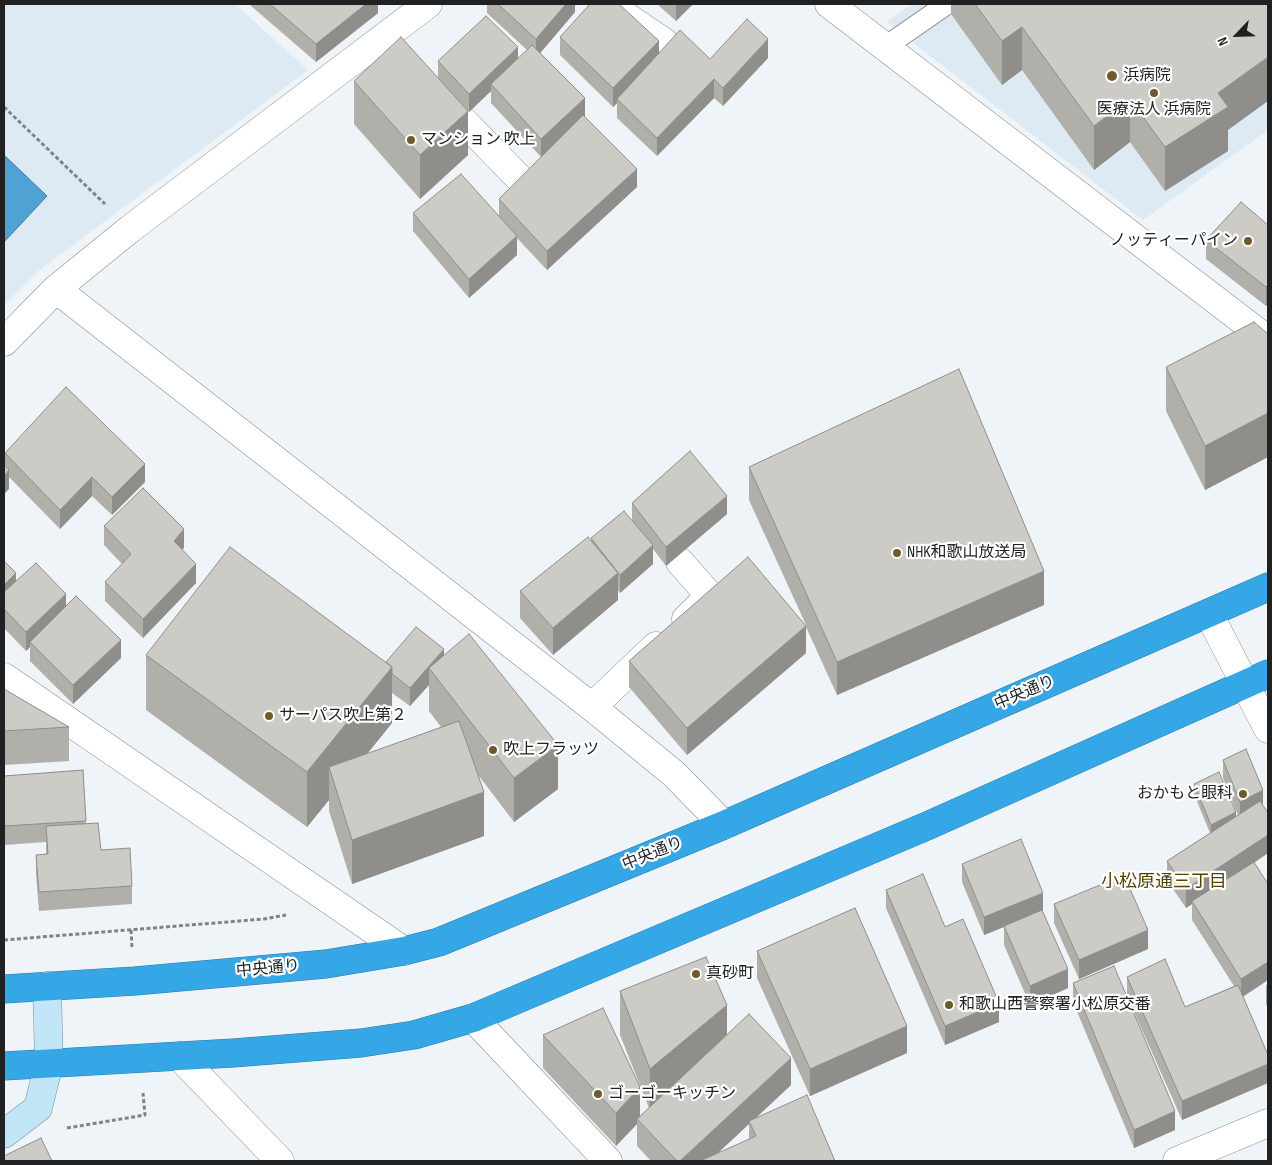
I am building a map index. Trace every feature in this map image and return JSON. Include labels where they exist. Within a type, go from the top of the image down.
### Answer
[{"type":"highway","name":"中央通り","points":[[4,989],[135,981],[326,964],[404,951],[438,942],[724,825],[1268,587]]},
{"type":"highway","points":[[4,1066],[361,1043],[414,1035],[473,1018],[927,826],[1257,680]]},
{"type":"street","points":[[608,4],[664,42]]},
{"type":"street","points":[[829,4],[1268,340]]},
{"type":"street","points":[[4,342],[56,289],[130,229],[383,38],[412,8]]},
{"type":"street","points":[[383,38],[403,58]]},
{"type":"street","points":[[423,80],[518,177]]},
{"type":"street","points":[[56,289],[592,707],[674,774],[724,825]]},
{"type":"street","points":[[592,707],[710,596],[680,562]]},
{"type":"street","points":[[1209,614],[1257,680],[1268,729]]},
{"type":"street","points":[[4,677],[404,951]]},
{"type":"street","points":[[4,1134],[38,1108],[49,1063],[46,986]]},
{"type":"street","points":[[473,1018],[608,1161]]},
{"type":"street","points":[[179,1056],[280,1161]]},
{"type":"street","points":[[1176,1161],[1268,1123]]},
{"type":"lane","points":[[885,47],[947,4]]},
{"type":"path","points":[[4,107],[130,229]]},
{"type":"path","points":[[4,940],[264,919],[338,906]]},
{"type":"path","points":[[60,1129],[145,1115]]},
{"type":"shaded area","points":[[4,4],[235,4],[308,70],[37,272],[4,305]]},
{"type":"shaded area","name":"浜病院","points":[[912,4],[1268,4],[1268,130],[1143,220],[886,22]]},
{"type":"water","points":[[4,155],[47,196],[4,242]]},
{"type":"building","points":[[270,4],[366,4],[316,44]]},
{"type":"building","points":[[498,4],[566,4],[536,39]]},
{"type":"building","points":[[590,4],[619,4],[659,41],[613,88],[560,37]]},
{"type":"building","name":"医療法人 浜病院","points":[[975,4],[1268,4],[1268,57],[1218,93],[1228,107],[1165,147],[1130,99],[1094,126],[1022,27],[1002,41]]},
{"type":"building","points":[[486,16],[518,47],[469,94],[438,61]]},
{"type":"building","points":[[747,19],[768,39],[723,88],[714,79],[657,138],[617,99],[680,30],[710,59]]},
{"type":"building","points":[[401,37],[468,111],[420,155],[354,81]]},
{"type":"building","points":[[532,45],[585,98],[541,139],[491,84]]},
{"type":"building","points":[[583,115],[637,169],[547,251],[499,199]]},
{"type":"building","points":[[461,174],[517,236],[469,279],[413,213]]},
{"type":"building","points":[[1241,202],[1268,225],[1268,285],[1266,287],[1206,240]]},
{"type":"building","points":[[1254,322],[1268,334],[1268,413],[1205,446],[1166,367]]},
{"type":"building","name":"NHK和歌山放送局","points":[[959,369],[1044,571],[837,662],[749,467]]},
{"type":"building","points":[[66,387],[145,464],[112,497],[92,477],[60,510],[5,453]]},
{"type":"building","points":[[690,451],[727,496],[666,547],[632,503]]},
{"type":"building","points":[[4,464],[9,470],[4,476]]},
{"type":"building","points":[[143,488],[184,529],[174,541],[196,564],[143,619],[105,582],[131,554],[104,526]]},
{"type":"building","points":[[624,511],[653,545],[620,575],[591,538]]},
{"type":"building","points":[[588,537],[618,573],[553,628],[520,591]]},
{"type":"building","points":[[230,547],[392,667],[307,772],[146,655]]},
{"type":"building","points":[[748,557],[806,626],[687,728],[629,661]]},
{"type":"building","points":[[4,561],[16,573],[4,585]]},
{"type":"building","points":[[36,563],[66,594],[26,632],[4,609],[4,592]]},
{"type":"building","points":[[76,596],[121,640],[73,685],[30,642]]},
{"type":"building","points":[[416,627],[444,649],[410,688],[392,674],[392,667],[386,662]]},
{"type":"building","points":[[469,634],[558,745],[514,778],[429,668]]},
{"type":"building","points":[[4,689],[69,727],[4,731]]},
{"type":"building","points":[[459,721],[484,792],[352,840],[329,767]]},
{"type":"building","points":[[1246,749],[1263,790],[1240,802],[1223,760]]},
{"type":"building","points":[[83,770],[86,821],[4,826],[4,776]]},
{"type":"building","points":[[1219,772],[1236,812],[1211,825],[1194,784]]},
{"type":"building","points":[[1260,801],[1268,813],[1268,835],[1186,889],[1167,861]]},
{"type":"building","points":[[98,823],[101,850],[130,848],[132,886],[39,892],[36,855],[48,854],[46,826]]},
{"type":"building","points":[[1021,839],[1043,893],[984,917],[962,864]]},
{"type":"building","points":[[1254,862],[1268,884],[1268,962],[1241,979],[1192,901]]},
{"type":"building","points":[[923,874],[945,927],[963,919],[999,1003],[945,1026],[886,890]]},
{"type":"building","points":[[1124,875],[1148,930],[1079,960],[1054,904]]},
{"type":"building","points":[[855,908],[907,1026],[810,1069],[757,951]]},
{"type":"building","points":[[1042,910],[1068,969],[1030,986],[1004,926]]},
{"type":"building","points":[[706,957],[727,1005],[650,1069],[620,991]]},
{"type":"building","points":[[1165,959],[1185,1007],[1238,985],[1268,1055],[1268,1064],[1182,1101],[1127,977]]},
{"type":"building","points":[[1114,966],[1175,1111],[1134,1130],[1073,983]]},
{"type":"building","points":[[603,1008],[640,1087],[616,1113],[543,1035]]},
{"type":"building","points":[[749,1014],[791,1058],[680,1161],[677,1161],[637,1119]]},
{"type":"building","points":[[807,1095],[835,1161],[700,1161],[756,1136],[749,1121]]},
{"type":"building","points":[[41,1138],[52,1161],[4,1161],[4,1156]]},
{"type":"place","name":"浜病院","points":[[1112,76]]},
{"type":"place","name":"医療法人 浜病院","points":[[1154,93]]},
{"type":"place","name":"マンション 吹上","points":[[411,140]]},
{"type":"place","name":"ノッティーパイン","points":[[1248,241]]},
{"type":"place","name":"NHK和歌山放送局","points":[[897,553]]},
{"type":"place","name":"サーパス吹上第２","points":[[269,716]]},
{"type":"place","name":"吹上フラッツ","points":[[493,750]]},
{"type":"place","name":"おかもと眼科","points":[[1243,794]]},
{"type":"place","name":"真砂町","points":[[696,974]]},
{"type":"place","name":"和歌山西警察署小松原交番","points":[[949,1005]]},
{"type":"place","name":"ゴーゴーキッチン","points":[[598,1094]]},
{"type":"district","name":"小松原通三丁目","points":[[1164,882]]}]
